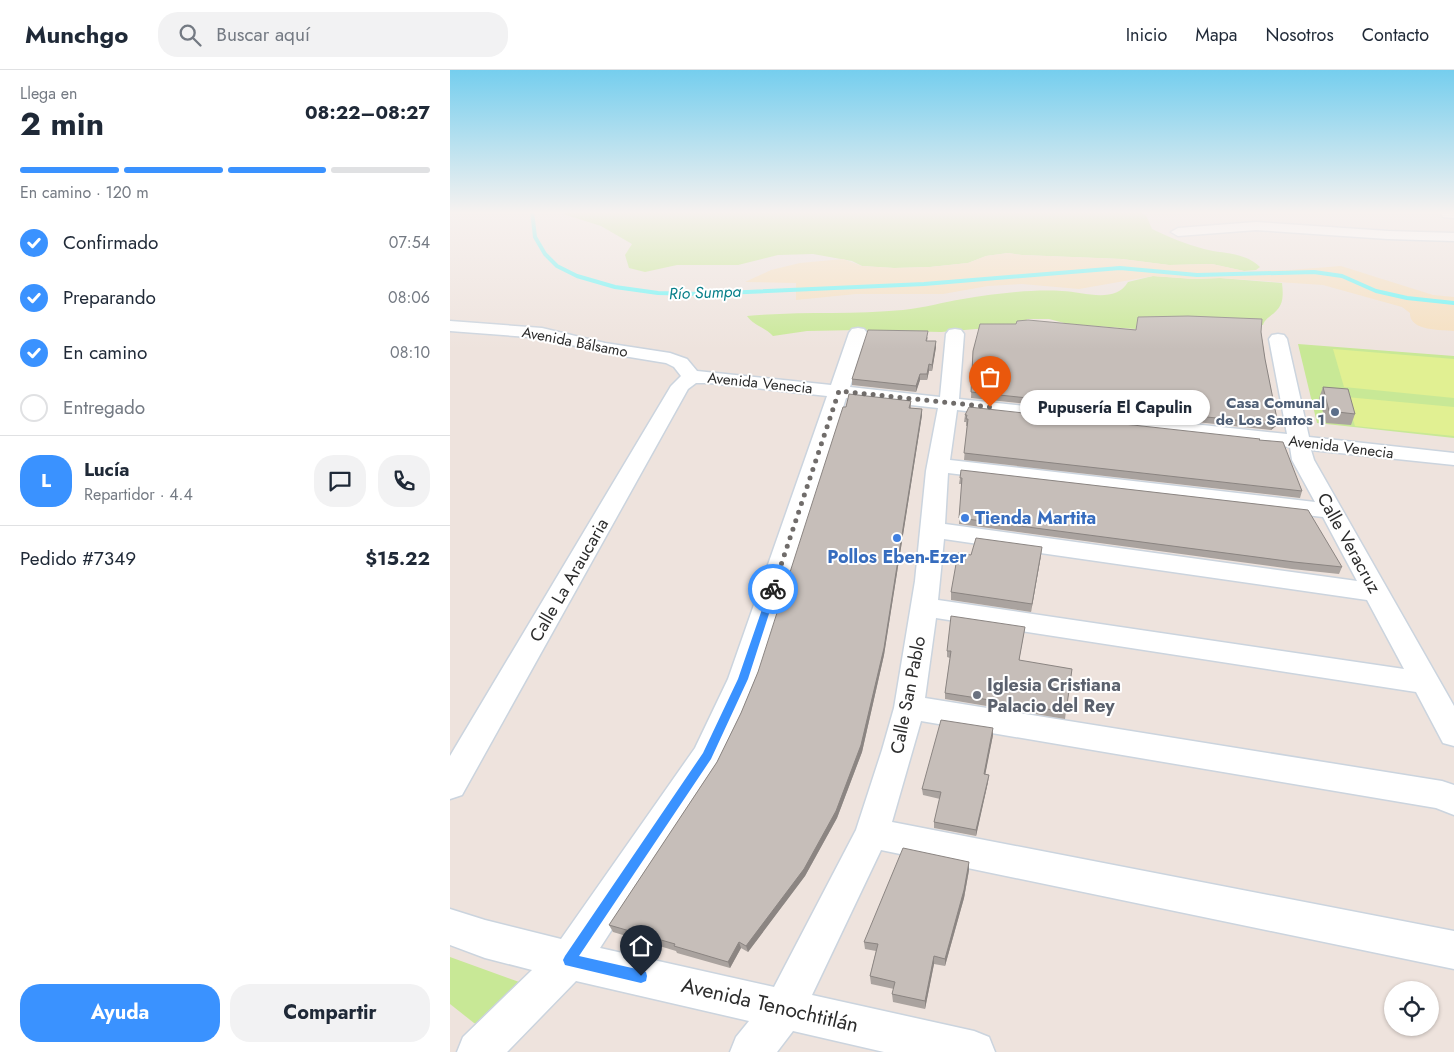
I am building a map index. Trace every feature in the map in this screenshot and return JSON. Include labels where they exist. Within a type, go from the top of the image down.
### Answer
[{"type":"street","name":"Avenida Bálsamo","points":[[450,326],[542,332],[605,348],[670,358]]},
{"type":"street","points":[[478,1052],[569,960],[707,756],[743,679],[858,333]]},
{"type":"street","name":"Calle San Pablo","points":[[751,1052],[785,1008],[872,833],[898,750],[909,708],[923,607],[933,530],[938,465],[949,402],[955,334]]},
{"type":"street","name":"Calle Veracruz","points":[[1278,338],[1303,460],[1454,734]]},
{"type":"street","name":"Avenida Venecia","points":[[670,358],[679,361],[685,366],[691,377],[709,377],[949,402],[1454,459]]},
{"type":"street","name":"Calle La Araucaria","points":[[450,786],[680,386],[691,377]]},
{"type":"street","points":[[938,465],[1331,511]]},
{"type":"street","points":[[933,530],[1378,593]]},
{"type":"street","points":[[923,607],[1426,683]]},
{"type":"street","points":[[909,708],[933,710],[1442,795],[1454,801]]},
{"type":"street","points":[[872,833],[1454,950]]},
{"type":"street","name":"Avenida Tenochtitlán","points":[[450,927],[485,939],[569,960],[974,1052]]},
{"type":"green space","points":[[626,257],[771,257],[738,265],[677,265],[645,272],[629,268]]},
{"type":"green space","points":[[829,257],[984,257],[968,263],[930,267],[894,268],[862,266],[852,261]]},
{"type":"green space","points":[[1068,257],[1243,257],[1260,267],[1256,270],[1244,271],[1212,264],[1169,265],[1122,259]]},
{"type":"green space","points":[[1153,276],[1194,279],[1220,278],[1282,283],[1282,301],[1263,325],[1242,323],[1137,323],[1136,329],[1068,324],[1049,319],[1027,319],[1023,327],[999,330],[976,329],[941,332],[807,331],[773,336],[747,316],[903,310],[975,297],[1025,291],[1062,291],[1107,295],[1122,289],[1128,282]]},
{"type":"green space","points":[[1298,344],[1454,356],[1454,438],[1317,423]]},
{"type":"green space","points":[[1333,349],[1454,359],[1454,398],[1344,387]]},
{"type":"green space","points":[[1346,397],[1454,407],[1454,436],[1355,426]]},
{"type":"green space","points":[[450,957],[533,987],[492,1030],[474,1023],[450,1004]]},
{"type":"sand","points":[[984,257],[1068,257],[1122,259],[1169,265],[1212,264],[1244,271],[1341,266],[1433,295],[1454,297],[1454,331],[1434,330],[1420,326],[1411,319],[1410,313],[1402,307],[1323,285],[1220,278],[1194,279],[1153,276],[1079,289],[1022,284],[988,286],[943,294],[856,294],[796,300],[796,283],[745,282],[771,270],[800,263],[843,259],[862,266],[894,268],[968,263]]},
{"type":"building","points":[[1188,316],[1262,319],[1261,332],[1265,359],[1277,419],[1273,424],[971,392],[973,351],[980,324],[1016,324],[1017,321],[1028,320],[1136,330],[1138,317]]},
{"type":"building","points":[[868,330],[928,331],[926,341],[936,341],[932,365],[929,364],[927,374],[920,374],[916,386],[852,379]]},
{"type":"building","points":[[1323,387],[1348,389],[1355,414],[1329,411]]},
{"type":"building","points":[[849,394],[911,401],[909,408],[922,409],[884,648],[861,745],[836,811],[804,869],[746,946],[739,942],[728,962],[609,925],[717,762],[741,713],[758,672],[843,407],[846,407]]},
{"type":"building","points":[[969,407],[1283,442],[1302,491],[964,453],[968,419],[966,419],[967,415],[965,415]]},
{"type":"building","points":[[961,470],[1308,510],[1342,567],[959,518]]},
{"type":"building","points":[[976,538],[1042,547],[1032,604],[951,592],[958,553],[971,555]]},
{"type":"building","points":[[951,616],[1025,627],[1019,660],[1072,669],[1066,712],[945,693],[951,651],[947,651]]},
{"type":"building","points":[[941,720],[993,728],[984,774],[989,775],[976,830],[934,822],[941,792],[922,789]]},
{"type":"building","points":[[903,848],[969,862],[964,890],[945,959],[934,956],[925,1001],[892,994],[895,982],[870,976],[878,944],[864,942]]},
{"type":"waterway","name":"Río Sumpa","points":[[548,257],[557,266],[577,276],[615,287],[658,293],[700,294],[924,284],[1120,268],[1197,275],[1314,272],[1342,276],[1376,291],[1407,298],[1454,303]]},
{"type":"way so far","points":[[773,589],[839,391],[990,407]]},
{"type":"place","name":"Pupusería El Capulin","points":[[990,407]]},
{"type":"place","name":"Casa Comunal de Los Santos 1","points":[[1335,412]]},
{"type":"place","name":"Tienda Martita","points":[[965,518]]},
{"type":"place","name":"Pollos Eben-Ezer","points":[[897,538]]},
{"type":"place","name":"Iglesia Cristiana Palacio del Rey","points":[[977,695]]},
{"type":"route","points":[[641,976],[569,960],[707,756],[743,679],[773,589]]}]
